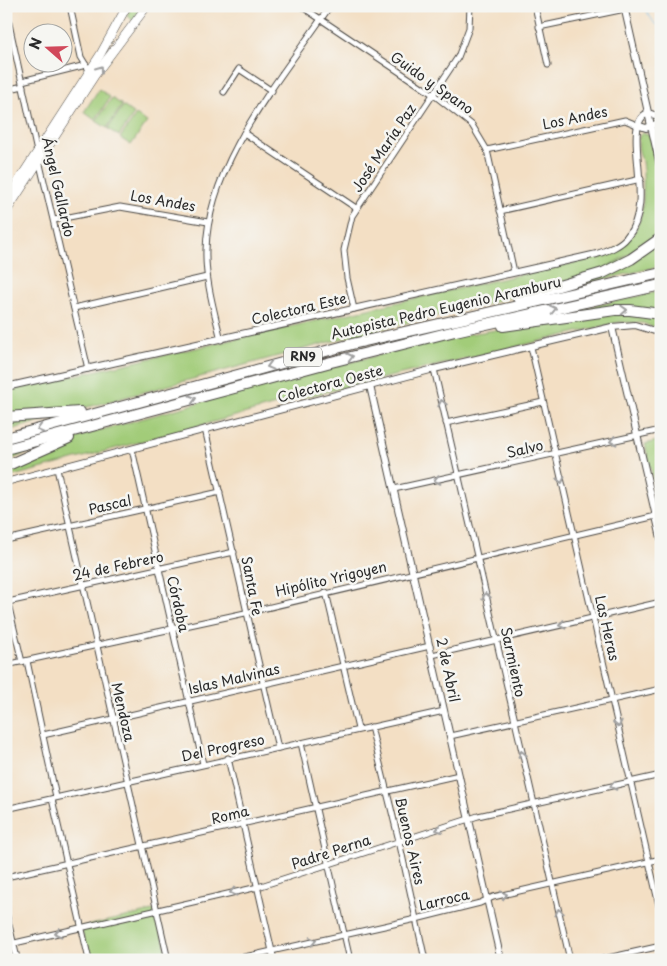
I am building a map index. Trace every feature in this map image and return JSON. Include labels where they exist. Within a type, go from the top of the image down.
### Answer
[{"type":"highway","points":[[470,315],[603,273],[631,258],[661,238]]},
{"type":"highway","name":"Autopista Pedro Eugenio Aramburu","points":[[6,438],[137,401],[470,315],[661,272]]},
{"type":"highway","name":"Autopista Pedro Eugenio Aramburu","points":[[6,449],[455,331],[661,284]]},
{"type":"highway","points":[[455,331],[615,310],[638,310],[661,314]]},
{"type":"highway","points":[[6,418],[78,412],[137,401]]},
{"type":"highway","points":[[6,466],[74,435],[146,412]]},
{"type":"main road","points":[[6,200],[38,153],[87,68],[127,6]]},
{"type":"main road","points":[[6,212],[95,75],[148,6]]},
{"type":"main road","points":[[122,14],[125,24],[136,24]]},
{"type":"street","points":[[6,90],[23,83],[87,68],[82,57],[70,6]]},
{"type":"street","name":"Guido y Spano","points":[[301,6],[434,95],[472,124],[487,150],[514,272]]},
{"type":"street","points":[[221,340],[207,277],[206,249],[208,222],[218,183],[244,133],[330,6]]},
{"type":"street","name":"José María Paz","points":[[354,309],[347,278],[344,250],[346,237],[356,208],[434,95],[465,40],[470,6]]},
{"type":"street","points":[[535,6],[548,65]]},
{"type":"street","points":[[539,27],[625,8],[661,170]]},
{"type":"street","name":"Ángel Gallardo","points":[[6,10],[88,369]]},
{"type":"street","points":[[224,92],[239,69],[272,91]]},
{"type":"street","points":[[661,117],[648,113],[640,118],[637,125],[646,128],[661,122]]},
{"type":"street","name":"Los Andes","points":[[487,150],[625,120],[637,125]]},
{"type":"street","name":"Colectora Este","points":[[6,387],[598,254],[621,242],[633,228],[640,210],[641,179],[636,145],[637,125]]},
{"type":"street","points":[[244,133],[356,208]]},
{"type":"street","points":[[500,211],[641,179]]},
{"type":"street","name":"Los Andes","points":[[54,220],[120,207],[208,222]]},
{"type":"street","points":[[74,308],[207,277]]},
{"type":"street","name":"Colectora Oeste","points":[[6,482],[434,369],[612,327],[636,325],[661,333]]},
{"type":"street","points":[[612,327],[658,516],[661,538]]},
{"type":"street","name":"Las Heras","points":[[531,347],[661,914]]},
{"type":"street","name":"Sarmiento","points":[[434,369],[570,960]]},
{"type":"street","name":"2 de Abril","points":[[370,386],[501,960]]},
{"type":"street","points":[[446,423],[543,402]]},
{"type":"street","name":"Santa Fe","points":[[205,429],[234,552],[245,613],[264,684],[278,748]]},
{"type":"street","name":"Salvo","points":[[394,490],[661,430]]},
{"type":"street","name":"Córdoba","points":[[132,449],[203,764]]},
{"type":"street","name":"Mendoza","points":[[56,469],[71,525],[168,960]]},
{"type":"street","name":"Pascal","points":[[6,540],[220,492]]},
{"type":"street","name":"Hipólito Yrigoyen","points":[[6,665],[245,613],[326,592],[658,516]]},
{"type":"street","name":"24 de Febrero","points":[[8,602],[234,552]]},
{"type":"street","points":[[326,592],[358,729]]},
{"type":"street","points":[[6,595],[43,735],[66,864],[89,960]]},
{"type":"street","points":[[432,655],[661,602]]},
{"type":"street","name":"Islas Malvinas","points":[[43,735],[430,646]]},
{"type":"street","points":[[450,736],[661,688]]},
{"type":"street","name":"Del Progreso","points":[[6,809],[444,711]]},
{"type":"street","name":"Buenos Aires","points":[[371,727],[399,841],[424,960]]},
{"type":"street","points":[[301,742],[350,960]]},
{"type":"street","points":[[228,758],[274,960]]},
{"type":"street","name":"Roma","points":[[6,878],[315,806],[459,775]]},
{"type":"street","name":"Padre Perna","points":[[10,944],[258,887],[468,820],[534,803],[661,775]]},
{"type":"street","name":"Larroca","points":[[231,960],[416,919],[553,883],[661,859]]},
{"type":"street","points":[[6,915],[10,944],[16,960]]},
{"type":"street","points":[[599,960],[661,946]]},
{"type":"green space","points":[[131,6],[142,6],[133,21],[127,15]]},
{"type":"green space","points":[[99,89],[110,97],[95,120],[84,112]]},
{"type":"green space","points":[[112,98],[122,105],[107,128],[96,121]]},
{"type":"green space","points":[[123,106],[134,114],[119,136],[108,129]]},
{"type":"green space","points":[[136,115],[147,122],[131,145],[120,138]]},
{"type":"green space","points":[[642,132],[650,136],[661,188],[661,232],[633,252],[603,269],[491,303],[360,334],[92,406],[76,409],[6,414],[6,391],[580,262],[611,251],[624,243],[634,232],[641,216],[643,174],[638,142]]},
{"type":"green space","points":[[661,242],[661,266],[554,291]]},
{"type":"green space","points":[[661,291],[661,310],[540,318]]},
{"type":"green space","points":[[625,311],[661,316],[661,331],[643,323],[620,322],[313,395],[6,478],[6,467],[64,442],[263,385],[448,337]]},
{"type":"green space","points":[[53,418],[6,431],[6,419]]},
{"type":"green space","points":[[661,440],[661,509],[660,510],[645,444]]},
{"type":"green space","points":[[46,444],[6,462],[6,453]]},
{"type":"green space","points":[[157,910],[168,960],[89,960],[81,927]]},
{"type":"waterway","points":[[643,6],[655,24],[661,26]]}]
